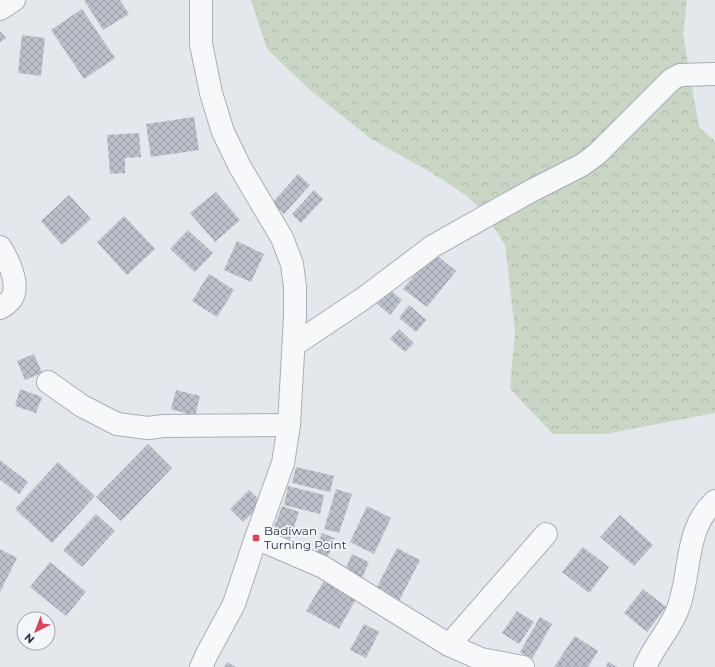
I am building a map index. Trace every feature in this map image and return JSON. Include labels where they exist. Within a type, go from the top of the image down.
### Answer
[{"type":"street","points":[[0,9],[14,0]]},
{"type":"street","points":[[201,0],[201,44],[211,93],[223,132],[240,167],[282,238],[292,264],[295,287],[294,345],[289,425],[284,463],[256,538],[234,604],[206,654],[201,667]]},
{"type":"street","points":[[294,345],[364,298],[433,246],[529,192],[582,165],[597,154],[672,78],[680,75],[715,74]]},
{"type":"street","points":[[0,247],[12,270],[14,287],[12,298],[0,308]]},
{"type":"street","points":[[48,382],[82,406],[116,424],[148,428],[164,426],[289,425]]},
{"type":"street","points":[[645,667],[677,612],[694,535],[701,517],[715,501]]},
{"type":"street","points":[[449,645],[546,534]]},
{"type":"street","points":[[256,538],[323,567],[479,663],[522,667]]},
{"type":"green space","points":[[251,0],[687,0],[683,35],[699,127],[715,141],[715,413],[605,434],[553,434],[510,389],[515,330],[505,245],[485,213],[468,197],[437,176],[370,138],[310,90],[267,49]]},
{"type":"building","points":[[84,0],[120,0],[129,14],[103,30]]},
{"type":"building","points":[[82,9],[115,58],[84,79],[51,30]]},
{"type":"building","points":[[0,31],[6,38],[0,42]]},
{"type":"building","points":[[22,35],[45,38],[41,76],[18,73]]},
{"type":"building","points":[[194,117],[199,150],[151,157],[146,124]]},
{"type":"building","points":[[139,133],[141,157],[125,158],[125,173],[110,174],[107,135]]},
{"type":"building","points":[[298,174],[310,185],[284,214],[272,203]]},
{"type":"building","points":[[314,190],[323,199],[301,223],[292,214]]},
{"type":"building","points":[[216,192],[240,220],[215,242],[190,213]]},
{"type":"building","points":[[69,195],[91,219],[62,245],[41,221]]},
{"type":"building","points":[[124,216],[155,249],[127,275],[97,242]]},
{"type":"building","points":[[188,230],[213,253],[195,272],[170,249]]},
{"type":"building","points":[[237,241],[264,254],[251,282],[224,270]]},
{"type":"building","points":[[433,252],[456,271],[427,307],[403,289]]},
{"type":"building","points":[[209,274],[234,290],[217,317],[192,301]]},
{"type":"building","points":[[389,289],[402,300],[390,315],[376,303]]},
{"type":"building","points":[[409,305],[426,320],[416,332],[399,318]]},
{"type":"building","points":[[399,329],[414,343],[405,352],[390,339]]},
{"type":"building","points":[[34,354],[42,373],[25,380],[17,361]]},
{"type":"building","points":[[20,389],[42,397],[36,413],[15,406]]},
{"type":"building","points":[[176,390],[200,396],[195,416],[171,409]]},
{"type":"building","points":[[148,444],[172,468],[121,521],[96,497]]},
{"type":"building","points":[[0,460],[28,482],[19,494],[0,480]]},
{"type":"building","points":[[58,462],[95,496],[52,543],[15,509]]},
{"type":"building","points":[[296,467],[334,476],[330,492],[292,483]]},
{"type":"building","points":[[288,486],[324,495],[320,514],[284,505]]},
{"type":"building","points":[[336,489],[352,494],[339,533],[324,529]]},
{"type":"building","points":[[249,490],[263,503],[243,522],[230,509]]},
{"type":"building","points":[[282,506],[299,512],[290,539],[272,533]]},
{"type":"building","points":[[367,506],[391,518],[374,554],[350,542]]},
{"type":"building","points":[[96,514],[115,531],[82,567],[63,550]]},
{"type":"building","points":[[620,515],[653,545],[634,566],[600,537]]},
{"type":"building","points":[[322,533],[335,538],[327,559],[314,554]]},
{"type":"building","points":[[583,547],[609,567],[589,593],[562,572]]},
{"type":"building","points":[[397,548],[420,560],[397,605],[374,593]]},
{"type":"building","points":[[0,549],[17,558],[0,592]]},
{"type":"building","points":[[352,554],[369,562],[362,578],[345,570]]},
{"type":"building","points":[[50,562],[86,592],[66,616],[30,587]]},
{"type":"building","points":[[324,581],[356,599],[339,629],[306,611]]},
{"type":"building","points":[[643,589],[666,607],[647,632],[624,613]]},
{"type":"building","points":[[517,611],[534,622],[519,644],[502,633]]},
{"type":"building","points":[[540,617],[552,624],[532,659],[520,652]]},
{"type":"building","points":[[364,624],[379,632],[366,658],[350,650]]},
{"type":"building","points":[[575,636],[598,651],[588,667],[554,667]]},
{"type":"building","points":[[227,662],[236,667],[224,667]]},
{"type":"building","points":[[608,662],[618,667],[606,667]]},
{"type":"place","name":"Badiwan Turning Point","points":[[256,538]]}]
